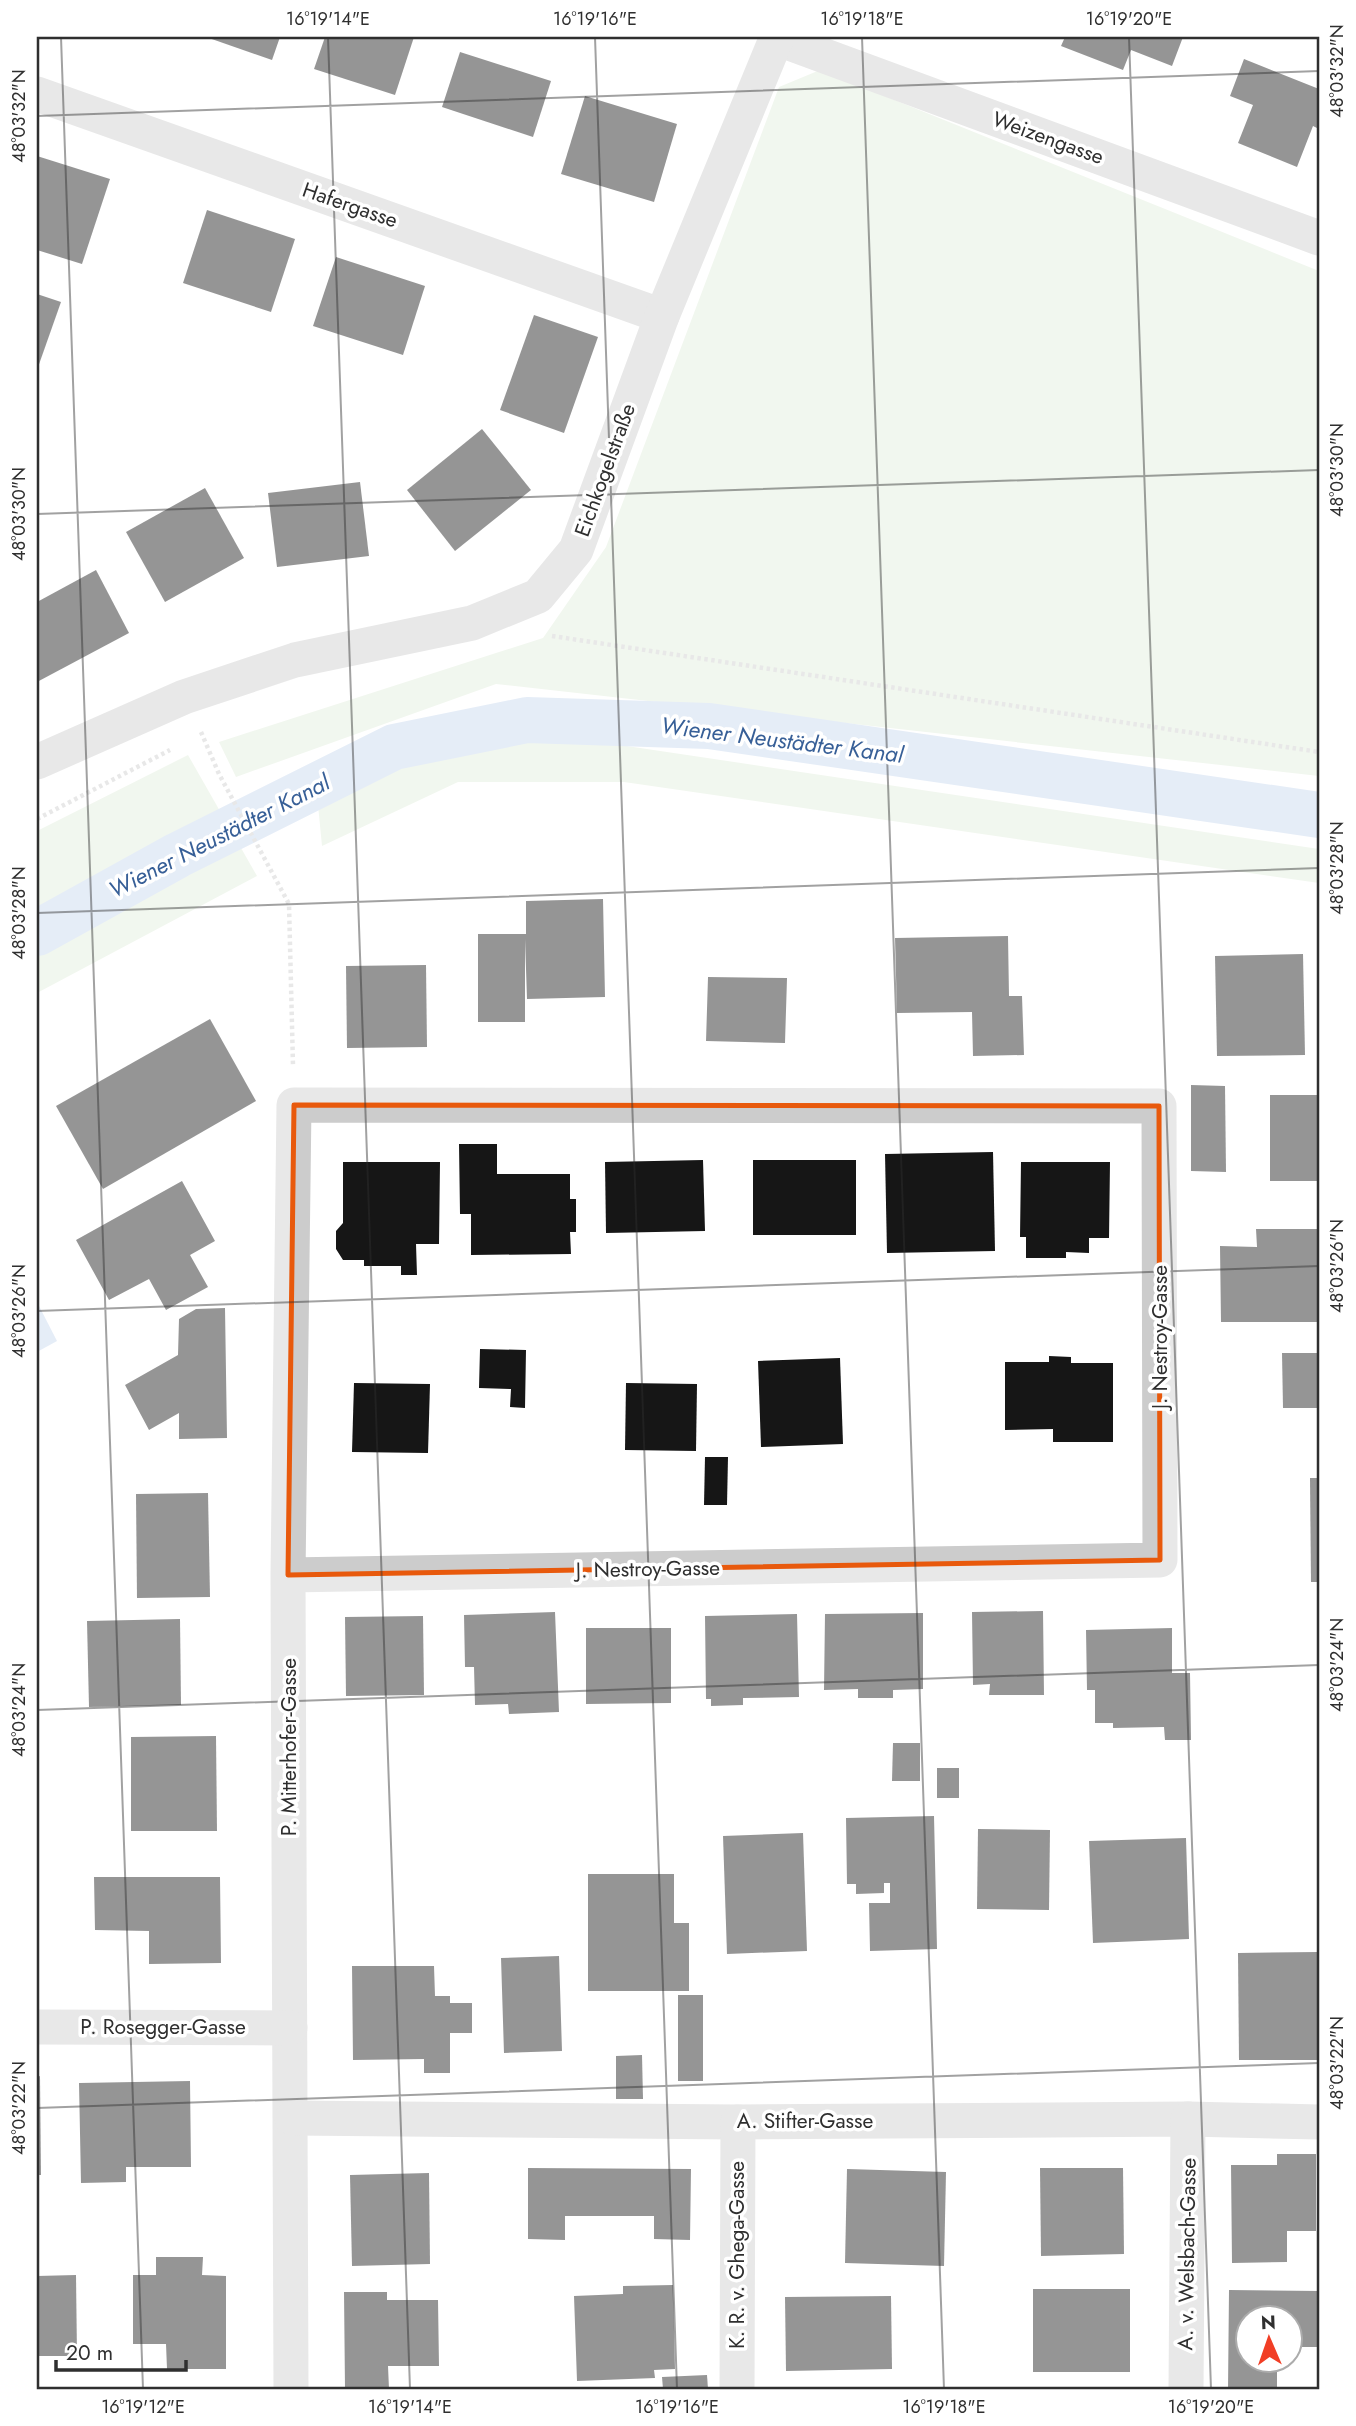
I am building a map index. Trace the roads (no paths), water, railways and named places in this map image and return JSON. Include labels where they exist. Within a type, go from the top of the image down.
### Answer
[{"type":"street","name":"Weizengasse","points":[[776,37],[1319,237]]},
{"type":"street","name":"Eichkogelstraße","points":[[37,762],[184,697],[295,660],[472,624],[538,596],[576,550],[662,316],[776,37]]},
{"type":"street","name":"Hafergasse","points":[[37,94],[662,316]]},
{"type":"street","name":"P. Mitterhofer-Gasse","points":[[291,2389],[288,1575],[294,1105]]},
{"type":"street","name":"J. Nestroy-Gasse","points":[[288,1575],[1160,1560],[1159,1106],[294,1105]]},
{"type":"street","name":"P. Rosegger-Gasse","points":[[37,2027],[290,2028]]},
{"type":"street","name":"A. Stifter-Gasse","points":[[292,2118],[737,2122],[1188,2119],[1319,2122]]},
{"type":"street","name":"A. v. Welsbach-Gasse","points":[[1185,2389],[1188,2119]]},
{"type":"street","name":"K. R. v. Ghega-Gasse","points":[[737,2122],[737,2389]]},
{"type":"water","points":[[37,1302],[57,1341],[37,1352]]},
{"type":"waterway","name":"Wiener Neustädter Kanal","points":[[37,933],[178,855],[394,747],[527,720],[709,726],[1319,815]]}]
